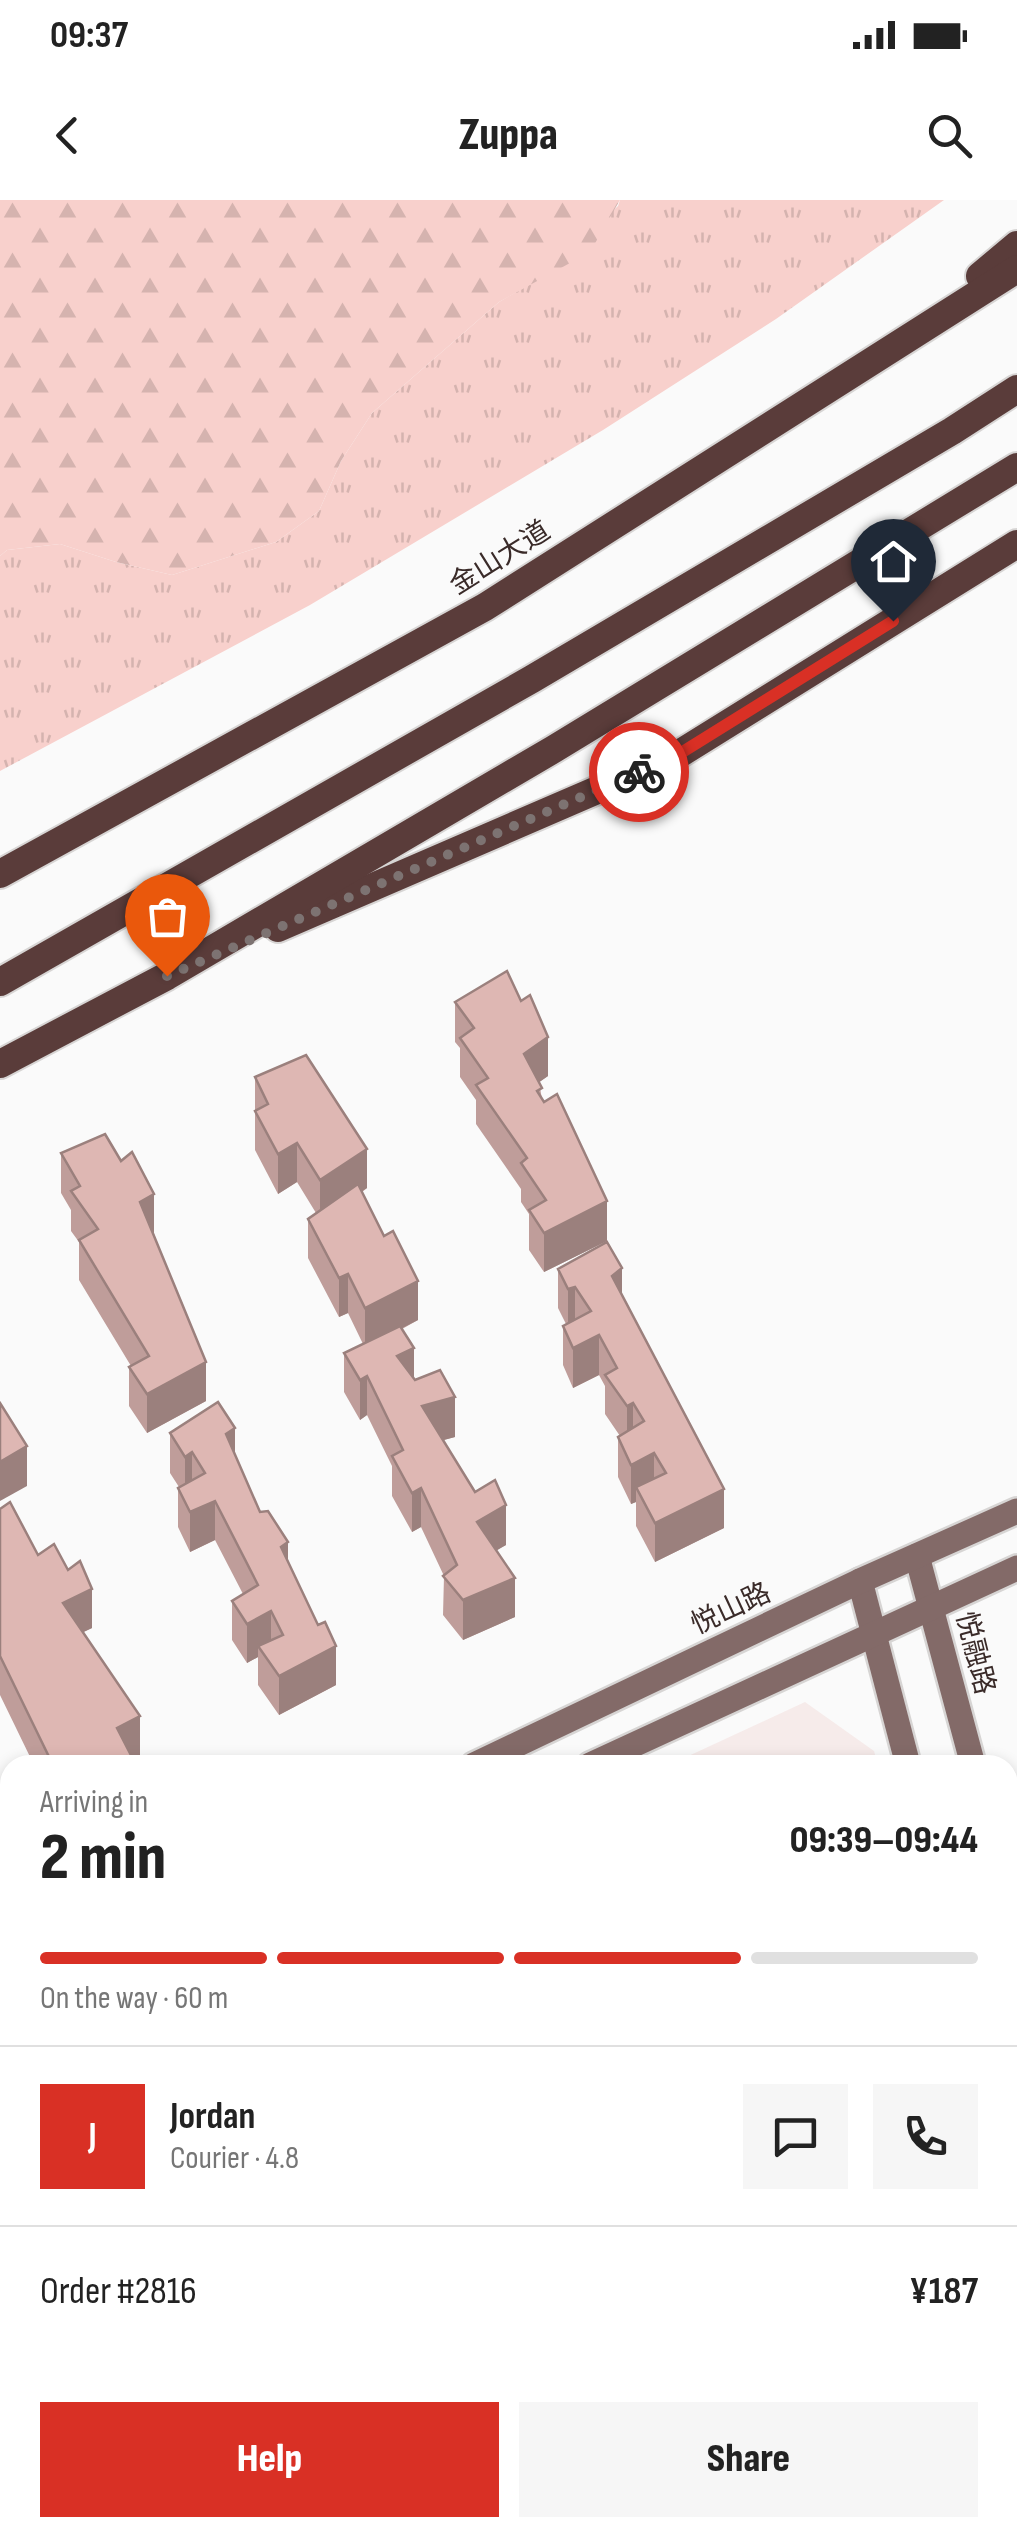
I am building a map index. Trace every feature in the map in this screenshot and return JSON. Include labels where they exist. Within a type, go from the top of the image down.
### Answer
[{"type":"highway","points":[[897,344],[1017,245]]},
{"type":"highway","name":"金山大道","points":[[0,874],[485,607],[1017,269]]},
{"type":"highway","points":[[0,982],[532,680],[1017,388]]},
{"type":"highway","points":[[0,1064],[167,976],[554,748],[1017,467]]},
{"type":"highway","points":[[167,976],[676,756],[1017,544]]},
{"type":"main road","name":"悦山路","points":[[495,1755],[860,1581],[1017,1511]]},
{"type":"main road","name":"悦融路","points":[[917,1556],[970,1755]]},
{"type":"main road","points":[[612,1755],[1017,1568]]},
{"type":"main road","points":[[860,1581],[905,1755]]},
{"type":"shaded area","points":[[805,1702],[875,1755],[691,1755]]},
{"type":"green space","points":[[0,200],[620,200],[590,252],[499,302],[372,413],[341,461],[319,511],[276,542],[172,575],[60,544],[7,550],[0,556]]},
{"type":"green space","points":[[620,200],[944,200],[776,319],[603,430],[310,605],[0,771],[0,556],[7,550],[60,544],[172,575],[276,542],[319,511],[341,461],[372,413],[499,302],[542,277]]},
{"type":"building","points":[[507,971],[521,1001],[530,995],[548,1037],[524,1054],[542,1088],[537,1091],[544,1102],[557,1094],[607,1201],[544,1233],[529,1210],[546,1200],[521,1163],[527,1158],[476,1085],[488,1078],[460,1038],[474,1028],[455,1002]]},
{"type":"building","points":[[306,1055],[367,1149],[320,1180],[297,1143],[278,1154],[255,1111],[268,1104],[255,1077]]},
{"type":"building","points":[[105,1134],[121,1161],[132,1152],[154,1194],[140,1202],[206,1362],[147,1394],[129,1367],[149,1356],[79,1240],[98,1229],[71,1191],[80,1186],[61,1153]]},
{"type":"building","points":[[358,1184],[384,1236],[393,1231],[418,1281],[365,1308],[348,1274],[339,1278],[308,1219]]},
{"type":"building","points":[[607,1242],[622,1268],[612,1276],[724,1489],[655,1523],[636,1487],[666,1473],[654,1453],[631,1465],[618,1437],[644,1421],[633,1403],[627,1406],[605,1375],[617,1368],[599,1335],[573,1348],[563,1326],[591,1311],[575,1287],[568,1289],[558,1269]]},
{"type":"building","points":[[400,1326],[414,1348],[397,1356],[415,1380],[440,1370],[455,1397],[422,1406],[475,1492],[495,1480],[506,1505],[477,1522],[515,1578],[463,1600],[443,1576],[457,1565],[421,1488],[412,1493],[392,1456],[403,1450],[367,1376],[360,1380],[344,1353]]},
{"type":"building","points":[[218,1402],[235,1428],[226,1434],[260,1512],[268,1511],[288,1542],[281,1547],[318,1625],[325,1622],[336,1646],[279,1676],[258,1646],[283,1635],[271,1611],[247,1624],[232,1601],[258,1585],[215,1501],[190,1512],[178,1488],[205,1473],[192,1452],[185,1457],[170,1433]]},
{"type":"building","points":[[0,1403],[27,1446],[0,1462]]},
{"type":"building","points":[[10,1502],[38,1555],[54,1544],[68,1570],[80,1561],[92,1589],[63,1603],[140,1716],[117,1728],[131,1755],[48,1755],[0,1656],[0,1509]]},
{"type":"way so far","points":[[167,976],[639,772]]},
{"type":"route","points":[[639,772],[676,756],[893,621]]}]
